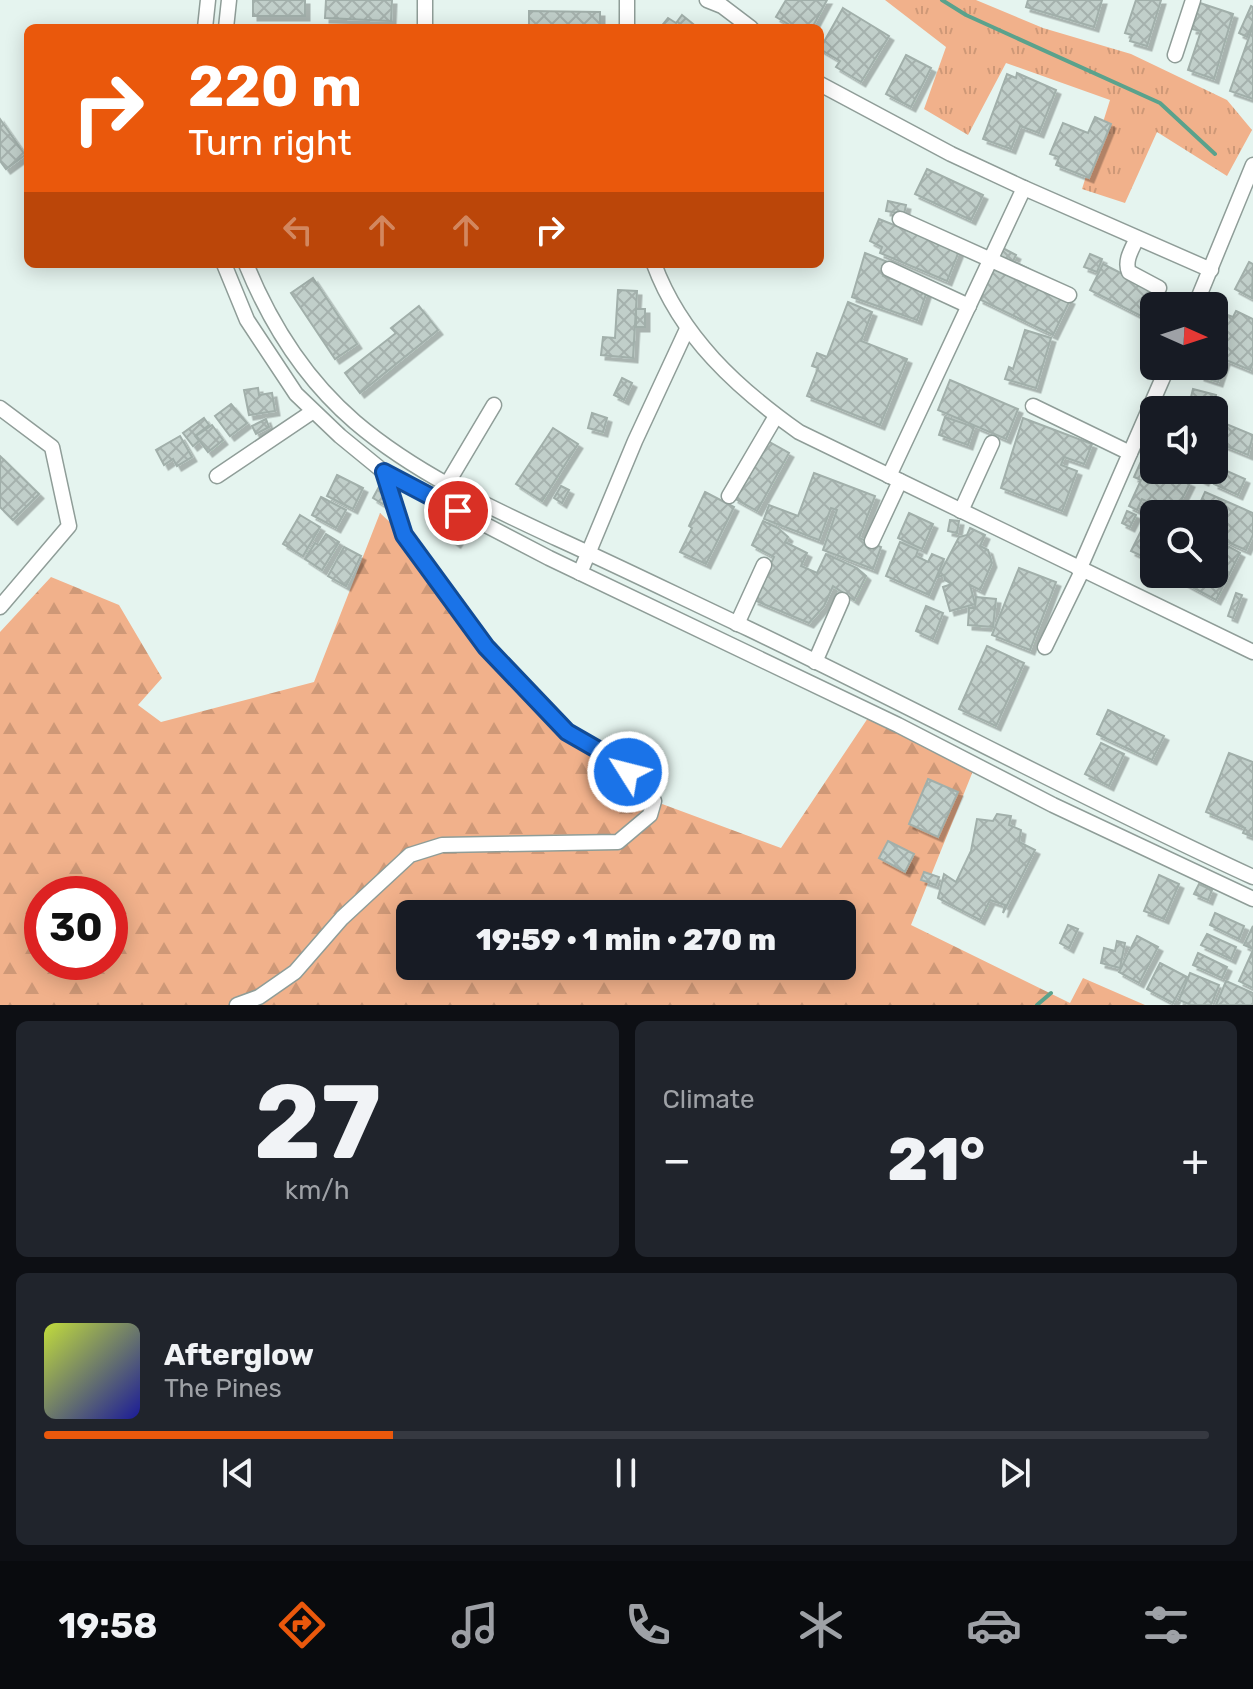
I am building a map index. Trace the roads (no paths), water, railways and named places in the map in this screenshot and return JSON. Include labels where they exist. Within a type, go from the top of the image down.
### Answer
[{"type":"street","points":[[205,24],[208,0]]},
{"type":"street","points":[[226,24],[229,0]]},
{"type":"street","points":[[425,0],[425,24]]},
{"type":"street","points":[[627,0],[627,24]]},
{"type":"street","points":[[707,0],[722,6],[746,24]]},
{"type":"street","points":[[1175,55],[1193,0]]},
{"type":"street","points":[[824,86],[951,154],[1211,270]]},
{"type":"street","points":[[1201,292],[1253,165]]},
{"type":"street","points":[[872,541],[895,478],[969,306],[1024,188]]},
{"type":"street","points":[[900,219],[1069,295]]},
{"type":"street","points":[[1137,238],[1126,268],[1159,288]]},
{"type":"street","points":[[226,268],[247,320],[296,394],[312,412],[384,472],[507,538],[872,712],[1053,805],[1253,899]]},
{"type":"street","points":[[248,268],[263,306],[314,380],[353,420],[398,454],[447,484],[486,507],[737,624],[1062,787],[1253,877]]},
{"type":"street","points":[[656,268],[687,329],[736,383],[776,416],[830,448],[1253,652]]},
{"type":"street","points":[[889,269],[969,306]]},
{"type":"street","points":[[580,573],[635,441],[687,329]]},
{"type":"street","points":[[1045,647],[1162,380]]},
{"type":"street","points":[[447,484],[494,405]]},
{"type":"street","points":[[1033,406],[1130,453]]},
{"type":"street","points":[[0,408],[52,447],[69,526],[0,607]]},
{"type":"street","points":[[217,476],[312,412]]},
{"type":"street","points":[[729,496],[776,416]]},
{"type":"street","points":[[961,511],[992,443]]},
{"type":"street","points":[[237,1005],[259,997],[295,972],[342,918],[410,855],[442,845],[618,842],[650,815],[654,801],[614,759],[567,732],[486,647],[404,535],[384,472]]},
{"type":"street","points":[[737,624],[764,565]]},
{"type":"street","points":[[815,662],[842,600]]},
{"type":"waterway","points":[[942,0],[966,15],[1160,103],[1215,154]]},
{"type":"waterway","points":[[1037,1005],[1051,993]]}]
